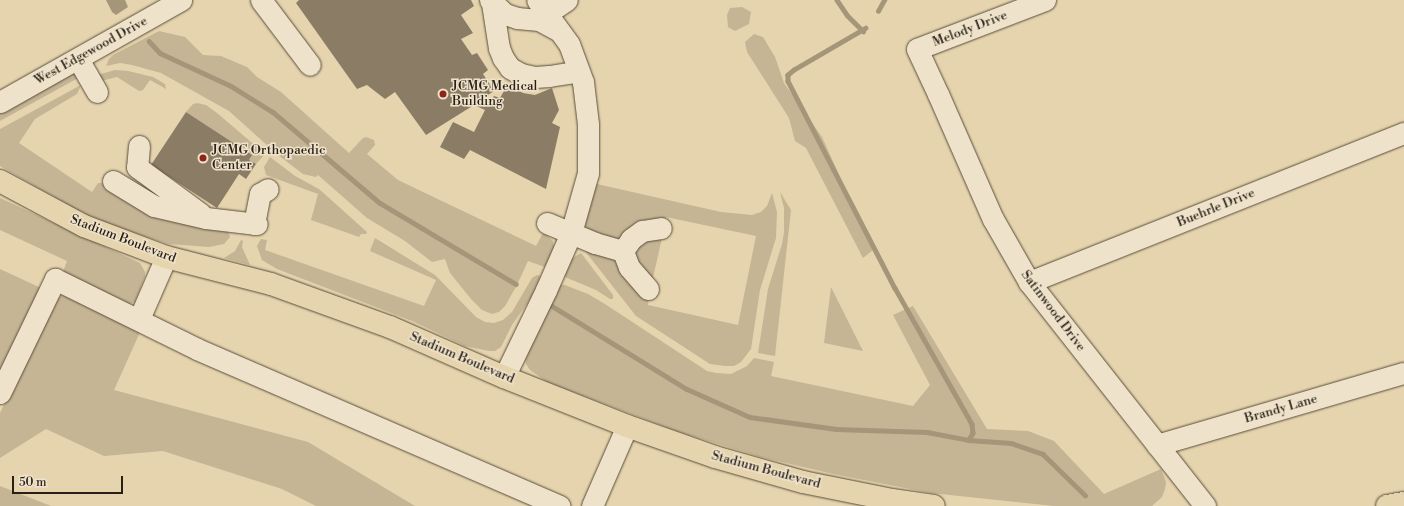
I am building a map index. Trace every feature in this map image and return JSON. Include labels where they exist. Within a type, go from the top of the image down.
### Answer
[{"type":"main road","name":"Stadium Boulevard","points":[[0,181],[84,226],[166,257],[271,284],[390,327],[504,377],[628,426],[715,457],[803,482],[892,500],[934,506]]},
{"type":"main road","points":[[1387,506],[1404,503]]},
{"type":"street","name":"West Edgewood Drive","points":[[0,102],[181,0]]},
{"type":"street","points":[[261,0],[310,66]]},
{"type":"street","points":[[491,2],[505,14],[517,18],[539,20],[567,0]]},
{"type":"street","name":"Melody Drive","points":[[917,49],[1045,0]]},
{"type":"street","points":[[491,2],[500,48],[503,58],[510,68],[521,74],[535,77],[579,71]]},
{"type":"street","points":[[504,377],[546,290],[570,233],[588,174],[588,124],[583,82],[569,44],[547,15]]},
{"type":"street","name":"Satinwood Drive","points":[[917,49],[993,219],[1029,282],[1205,506]]},
{"type":"street","points":[[78,59],[97,92]]},
{"type":"street","name":"Buehrle Drive","points":[[1029,282],[1404,133]]},
{"type":"street","points":[[139,146],[137,168],[206,218]]},
{"type":"street","points":[[113,181],[154,206],[206,218],[256,224],[260,194],[268,189]]},
{"type":"street","points":[[547,223],[570,233],[622,251],[629,267],[648,288]]},
{"type":"street","points":[[622,251],[630,239],[642,232],[661,228]]},
{"type":"street","points":[[139,319],[166,257]]},
{"type":"street","points":[[0,391],[55,278],[197,349],[560,506]]},
{"type":"street","name":"Brandy Lane","points":[[1157,445],[1404,373]]},
{"type":"street","points":[[592,506],[628,426]]},
{"type":"shaded area","points":[[106,0],[125,0],[128,7],[116,15],[112,12]]},
{"type":"shaded area","points":[[742,7],[751,12],[749,24],[735,31],[728,27],[727,15],[730,8]]},
{"type":"shaded area","points":[[159,31],[185,37],[203,55],[221,56],[247,67],[257,77],[281,92],[349,153],[363,138],[366,137],[374,140],[375,145],[367,154],[398,180],[536,246],[543,233],[553,241],[554,247],[545,267],[528,261],[505,306],[499,312],[492,314],[482,310],[450,273],[445,259],[432,262],[405,241],[367,218],[318,175],[316,177],[303,174],[278,155],[229,111],[161,73],[120,63],[106,66],[109,59],[113,55]]},
{"type":"shaded area","points":[[754,34],[763,37],[775,57],[784,83],[822,137],[873,250],[863,258],[806,148],[795,141],[789,118],[747,52],[745,42]]},
{"type":"shaded area","points":[[115,70],[128,71],[153,77],[165,84],[166,89],[150,80],[143,90],[139,91],[117,77],[101,81],[97,75]]},
{"type":"shaded area","points":[[74,73],[80,77],[0,121],[0,113]]},
{"type":"shaded area","points":[[81,85],[77,94],[35,119],[19,143],[92,192],[98,183],[102,183],[226,229],[230,237],[224,244],[209,247],[169,244],[137,234],[103,222],[73,208],[0,166],[0,129]]},
{"type":"shaded area","points":[[197,103],[206,105],[217,113],[265,154],[256,164],[249,160],[252,155],[186,112],[193,104]]},
{"type":"shaded area","points":[[270,157],[295,176],[319,189],[367,232],[366,234],[361,234],[359,237],[311,220],[318,194],[266,175],[264,167]]},
{"type":"shaded area","points":[[597,184],[721,212],[752,215],[761,212],[767,206],[772,193],[777,212],[776,238],[760,290],[751,349],[741,362],[734,366],[710,364],[636,316],[585,251],[615,258],[649,297],[648,305],[738,325],[756,236],[666,217],[664,223],[617,241],[586,229],[585,223],[592,186]]},
{"type":"shaded area","points":[[780,192],[791,210],[775,356],[758,353],[768,289],[782,244],[784,232],[784,208]]},
{"type":"shaded area","points":[[0,198],[140,263],[145,272],[145,276],[135,302],[129,304],[63,272],[67,261],[0,230]]},
{"type":"shaded area","points":[[375,238],[435,275],[476,317],[485,322],[494,323],[503,320],[512,312],[532,278],[537,275],[541,276],[531,298],[512,325],[501,347],[495,351],[489,351],[465,346],[412,321],[277,269],[262,260],[257,246],[261,239],[267,240],[265,250],[424,306],[436,280],[370,251]]},
{"type":"shaded area","points":[[662,238],[652,282],[634,257],[636,250],[641,244],[648,240]]},
{"type":"shaded area","points":[[241,240],[243,241],[242,247],[250,265],[224,258],[235,251]]},
{"type":"shaded area","points":[[581,253],[613,295],[613,299],[610,299],[596,290],[565,277],[562,274],[569,260]]},
{"type":"shaded area","points":[[0,269],[41,288],[0,371]]},
{"type":"shaded area","points":[[557,284],[565,285],[588,294],[707,371],[731,374],[747,366],[754,358],[774,362],[771,376],[913,406],[930,385],[893,315],[913,306],[987,429],[1028,431],[1054,441],[1104,494],[1161,469],[1166,482],[1165,489],[1162,497],[1152,506],[1054,506],[931,493],[833,474],[761,457],[679,432],[547,382],[530,370],[526,364],[525,358]]},
{"type":"shaded area","points":[[831,287],[863,351],[824,343]]},
{"type":"shaded area","points":[[63,294],[141,330],[114,390],[308,442],[415,506],[316,506],[282,489],[163,451],[104,456],[46,429],[0,458],[0,413],[56,296],[61,297]]},
{"type":"shaded area","points":[[0,486],[51,506],[0,506]]},
{"type":"building","name":"JCMG Medical Building","points":[[299,0],[471,0],[474,6],[461,15],[473,33],[461,39],[472,55],[477,53],[488,70],[483,74],[494,91],[483,98],[490,101],[494,96],[500,98],[508,84],[523,93],[535,95],[552,88],[559,110],[552,123],[560,127],[546,189],[470,150],[464,159],[440,147],[453,122],[474,132],[485,110],[474,105],[426,135],[395,92],[385,99],[367,85],[357,89],[296,3]]},
{"type":"building","name":"JCMG Orthopaedic Center","points":[[186,112],[252,155],[249,160],[256,164],[246,179],[239,174],[217,208],[151,165]]},
{"type":"waterway","points":[[837,0],[847,15],[863,31]]},
{"type":"waterway","points":[[878,11],[884,0]]},
{"type":"waterway","points":[[866,28],[794,70],[788,75],[788,81],[895,288],[972,424],[973,433],[969,440]]},
{"type":"waterway","points":[[149,41],[160,53],[231,86],[273,112],[380,203],[516,284]]},
{"type":"waterway","points":[[552,306],[687,389],[750,417],[836,429],[927,432],[969,440],[1011,443],[1043,454],[1085,495]]},
{"type":"place","name":"JCMG Medical Building","points":[[443,94]]},
{"type":"place","name":"JCMG Orthopaedic Center","points":[[203,158]]}]
